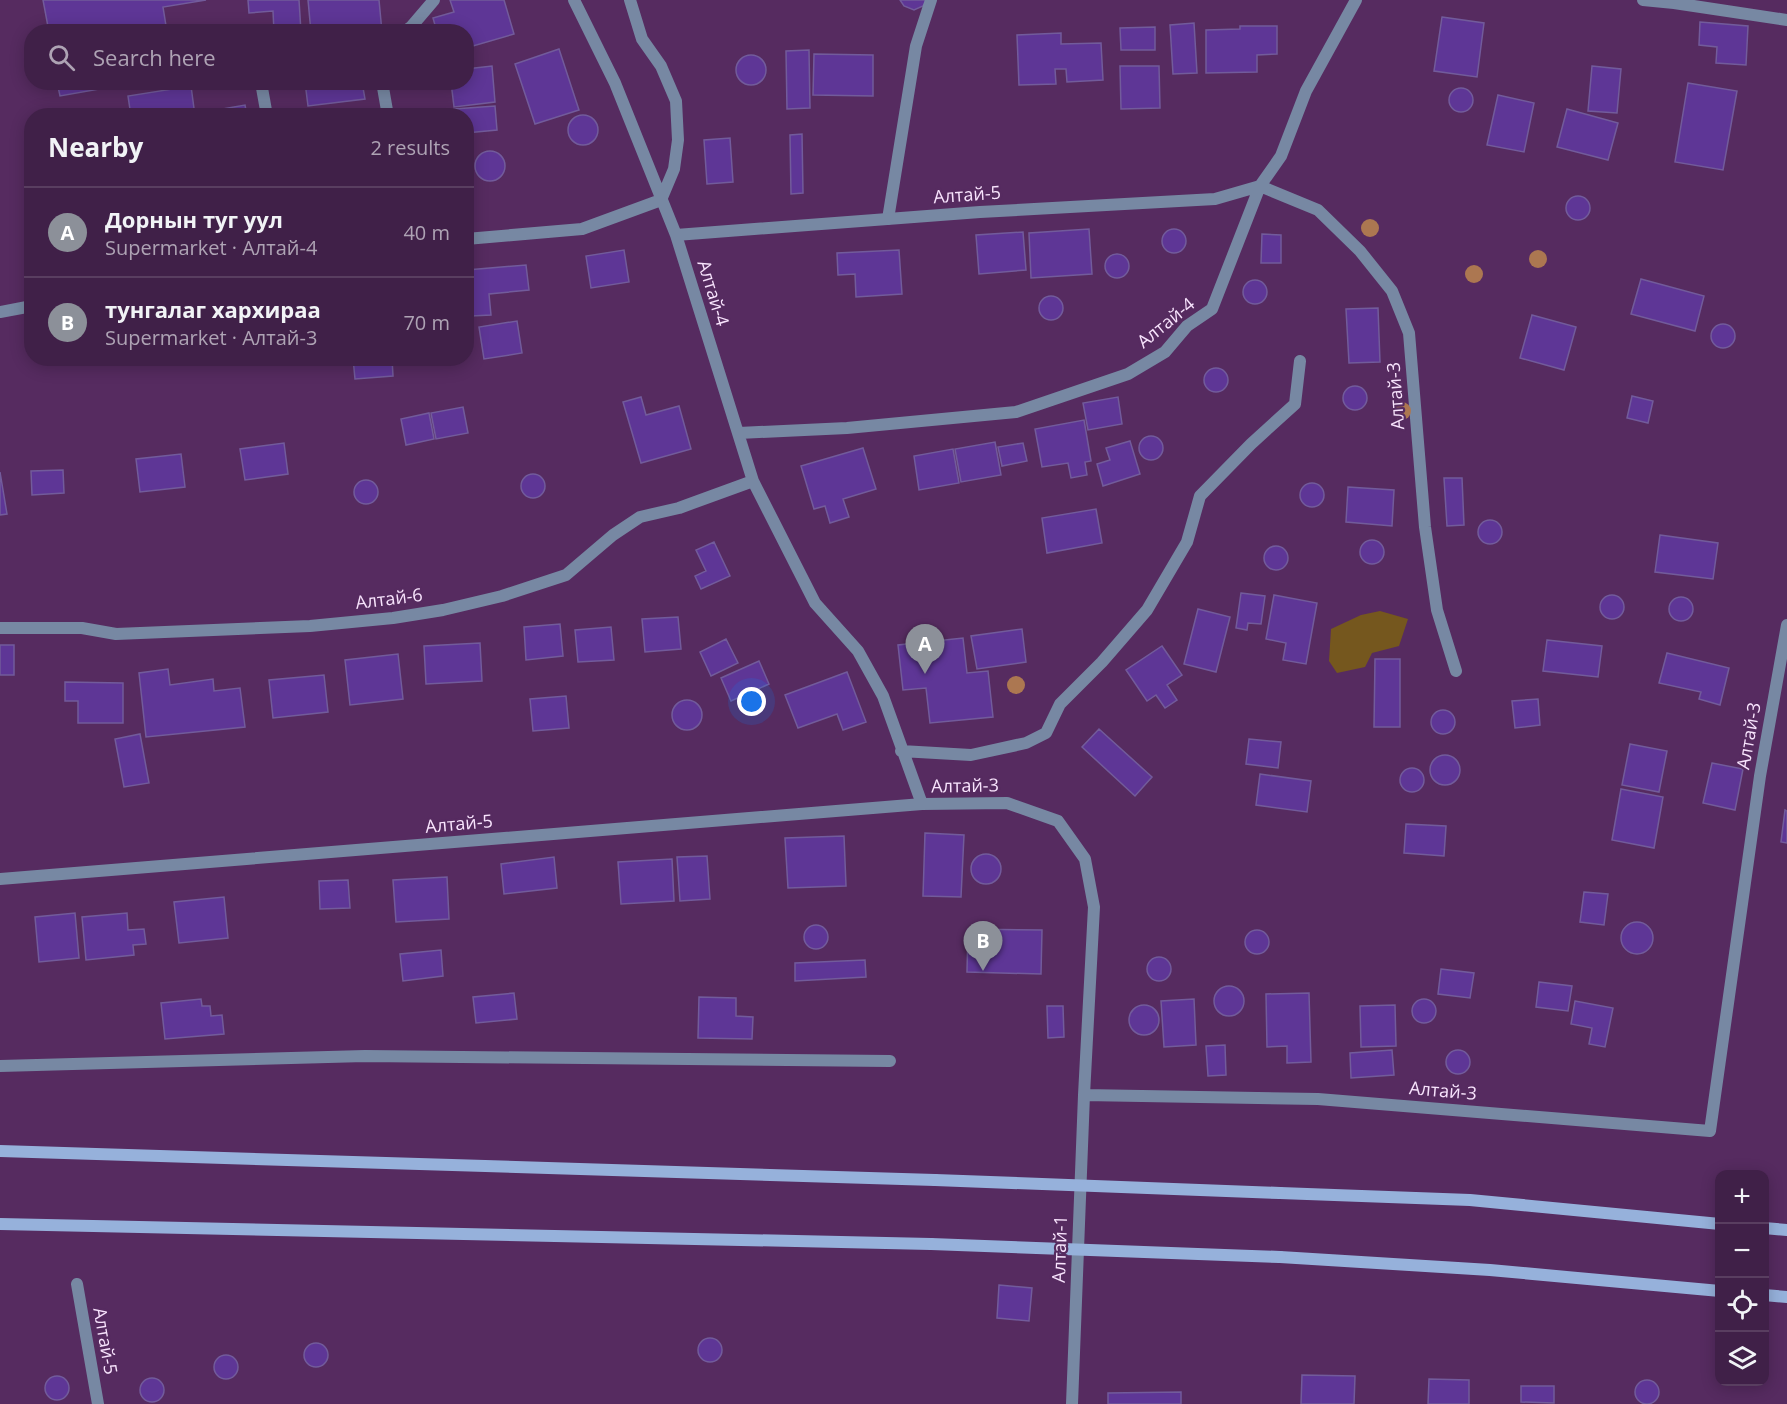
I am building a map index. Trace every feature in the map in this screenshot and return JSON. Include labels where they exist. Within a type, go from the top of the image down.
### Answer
[{"type":"main road","points":[[0,1150],[1470,1200],[1715,1224]]},
{"type":"main road","points":[[0,1224],[931,1244],[1280,1257],[1490,1270],[1715,1291]]},
{"type":"main road","points":[[1769,1228],[1787,1230]]},
{"type":"main road","points":[[1769,1295],[1787,1297]]},
{"type":"street","points":[[414,24],[434,0]]},
{"type":"street","points":[[574,0],[615,83],[661,200]]},
{"type":"street","points":[[474,238],[582,229],[661,200],[674,169],[678,140],[676,101],[661,66],[642,39],[630,0]]},
{"type":"street","points":[[888,219],[916,46],[931,0]]},
{"type":"street","name":"Алтай-4","points":[[739,433],[847,428],[1016,412],[1128,374],[1165,352],[1187,326],[1212,309],[1260,186],[1281,156],[1306,91],[1356,0]]},
{"type":"street","points":[[1643,0],[1787,20]]},
{"type":"street","points":[[262,90],[266,108]]},
{"type":"street","points":[[383,90],[387,108]]},
{"type":"street","name":"Алтай-5","points":[[676,235],[888,219],[1215,199],[1260,186]]},
{"type":"street","name":"Алтай-3","points":[[1260,186],[1317,210],[1360,251],[1392,291],[1409,333],[1425,527],[1437,610],[1456,671]]},
{"type":"street","name":"Алтай-4","points":[[661,200],[676,235],[753,481],[815,603],[858,651],[882,696],[922,804]]},
{"type":"street","points":[[0,312],[24,308]]},
{"type":"street","points":[[901,751],[971,754],[1026,743],[1046,733],[1060,704],[1102,662],[1147,610],[1187,542],[1200,496],[1251,444],[1295,404],[1300,361]]},
{"type":"street","name":"Алтай-6","points":[[0,627],[82,628],[116,634],[310,626],[393,618],[443,610],[502,596],[566,575],[640,517],[679,507],[753,481]]},
{"type":"street","name":"Алтай-3","points":[[922,804],[1007,803],[1058,821],[1085,859],[1094,907],[1084,1095],[1317,1099],[1710,1131],[1760,776],[1787,625]]},
{"type":"street","name":"Алтай-5","points":[[0,879],[922,804]]},
{"type":"street","points":[[0,1066],[365,1056],[890,1061]]},
{"type":"street","name":"Алтай-1","points":[[1072,1404],[1084,1095]]},
{"type":"street","name":"Алтай-5","points":[[77,1284],[98,1404]]},
{"type":"shaded area","points":[[1380,611],[1408,619],[1399,646],[1372,653],[1365,667],[1337,673],[1329,661],[1331,629],[1361,615]]},
{"type":"building","points":[[43,0],[206,0],[163,7],[166,24],[48,24]]},
{"type":"building","points":[[248,0],[299,0],[300,24],[274,24],[273,11],[249,13]]},
{"type":"building","points":[[308,0],[379,0],[381,24],[310,24]]},
{"type":"building","points":[[450,0],[504,0],[514,34],[474,46],[474,24],[435,24],[433,18],[454,12]]},
{"type":"building","points":[[900,0],[927,0],[923,6],[914,10],[904,6]]},
{"type":"building","points":[[1442,17],[1484,23],[1477,77],[1434,71]]},
{"type":"building","points":[[1700,22],[1748,26],[1746,65],[1716,63],[1717,47],[1699,45]]},
{"type":"building","points":[[1194,23],[1197,73],[1173,74],[1170,25]]},
{"type":"building","points":[[1240,26],[1277,26],[1277,54],[1257,55],[1257,72],[1206,73],[1206,30],[1240,29]]},
{"type":"building","points":[[1155,27],[1155,50],[1121,50],[1120,28]]},
{"type":"building","points":[[1061,33],[1061,44],[1101,43],[1103,80],[1067,82],[1066,69],[1055,69],[1056,84],[1019,85],[1017,35]]},
{"type":"building","points":[[559,49],[579,110],[535,124],[515,64]]},
{"type":"building","points":[[809,50],[810,108],[787,109],[786,51]]},
{"type":"building","points":[[814,54],[873,55],[873,96],[813,95]]},
{"type":"building","points":[[751,55],[762,59],[766,70],[762,81],[751,85],[740,81],[736,70],[740,59]]},
{"type":"building","points":[[492,66],[495,102],[454,107],[452,90],[474,90],[474,68]]},
{"type":"building","points":[[1120,66],[1159,66],[1160,108],[1121,109]]},
{"type":"building","points":[[1592,66],[1621,69],[1617,113],[1588,111]]},
{"type":"building","points":[[1688,83],[1737,91],[1723,170],[1675,162]]},
{"type":"building","points":[[1461,88],[1469,92],[1473,100],[1469,108],[1461,112],[1453,108],[1449,100],[1453,92]]},
{"type":"building","points":[[59,90],[94,90],[60,96]]},
{"type":"building","points":[[166,90],[192,90],[194,108],[130,108],[128,96]]},
{"type":"building","points":[[306,90],[363,90],[365,99],[308,106]]},
{"type":"building","points":[[1498,95],[1534,103],[1524,152],[1487,145]]},
{"type":"building","points":[[245,105],[246,108],[228,108]]},
{"type":"building","points":[[495,106],[497,130],[474,132],[474,108],[468,108]]},
{"type":"building","points":[[1567,109],[1618,123],[1608,160],[1557,147]]},
{"type":"building","points":[[583,115],[594,119],[598,130],[594,141],[583,145],[572,141],[568,130],[572,119]]},
{"type":"building","points":[[802,134],[803,193],[791,194],[790,135]]},
{"type":"building","points":[[730,138],[733,182],[707,184],[704,140]]},
{"type":"building","points":[[490,151],[501,155],[505,166],[501,177],[490,181],[479,177],[475,166],[479,155]]},
{"type":"building","points":[[1578,196],[1586,200],[1590,208],[1586,216],[1578,220],[1570,216],[1566,208],[1570,200]]},
{"type":"building","points":[[1089,229],[1092,274],[1031,278],[1029,233]]},
{"type":"building","points":[[1174,229],[1182,233],[1186,241],[1182,249],[1174,253],[1166,249],[1162,241],[1166,233]]},
{"type":"building","points":[[1023,232],[1026,270],[979,274],[976,235]]},
{"type":"building","points":[[1262,234],[1281,235],[1281,263],[1261,263]]},
{"type":"building","points":[[624,250],[629,282],[591,288],[586,256]]},
{"type":"building","points":[[899,250],[902,294],[856,297],[855,274],[838,275],[837,253]]},
{"type":"building","points":[[1117,254],[1125,258],[1129,266],[1125,274],[1117,278],[1109,274],[1105,266],[1109,258]]},
{"type":"building","points":[[526,265],[529,290],[489,294],[491,315],[474,316],[474,269]]},
{"type":"building","points":[[1641,279],[1704,296],[1695,331],[1631,314]]},
{"type":"building","points":[[1255,280],[1263,284],[1267,292],[1263,300],[1255,304],[1247,300],[1243,292],[1247,284]]},
{"type":"building","points":[[1051,296],[1059,300],[1063,308],[1059,316],[1051,320],[1043,316],[1039,308],[1043,300]]},
{"type":"building","points":[[1378,308],[1380,362],[1349,363],[1346,309]]},
{"type":"building","points":[[1532,315],[1576,327],[1564,370],[1520,358]]},
{"type":"building","points":[[517,321],[522,353],[484,359],[479,327]]},
{"type":"building","points":[[1723,324],[1731,328],[1735,336],[1731,344],[1723,348],[1715,344],[1711,336],[1715,328]]},
{"type":"building","points":[[354,366],[392,366],[393,376],[355,379]]},
{"type":"building","points":[[1216,368],[1224,372],[1228,380],[1224,388],[1216,392],[1208,388],[1204,380],[1208,372]]},
{"type":"building","points":[[1355,386],[1363,390],[1367,398],[1363,406],[1355,410],[1347,406],[1343,398],[1347,390]]},
{"type":"building","points":[[1632,396],[1653,401],[1648,423],[1627,418]]},
{"type":"building","points":[[641,397],[646,415],[679,406],[691,449],[641,463],[623,402]]},
{"type":"building","points":[[1118,397],[1122,424],[1088,430],[1083,403]]},
{"type":"building","points":[[463,407],[468,433],[436,439],[431,413]]},
{"type":"building","points":[[429,413],[434,439],[406,445],[401,419]]},
{"type":"building","points":[[1084,420],[1091,461],[1085,462],[1087,475],[1071,478],[1068,463],[1042,467],[1035,429]]},
{"type":"building","points":[[1151,436],[1159,440],[1163,448],[1159,456],[1151,460],[1143,456],[1139,448],[1143,440]]},
{"type":"building","points":[[1130,441],[1140,474],[1103,486],[1097,464],[1110,460],[1106,448]]},
{"type":"building","points":[[995,442],[1001,475],[961,482],[955,449]]},
{"type":"building","points":[[284,443],[288,474],[245,480],[240,449]]},
{"type":"building","points":[[1023,443],[1027,461],[1002,466],[998,447]]},
{"type":"building","points":[[863,448],[876,489],[843,499],[849,517],[830,523],[825,506],[814,509],[801,466]]},
{"type":"building","points":[[953,449],[959,483],[919,490],[914,456]]},
{"type":"building","points":[[181,454],[185,487],[140,492],[136,459]]},
{"type":"building","points":[[63,470],[64,493],[32,495],[31,471]]},
{"type":"building","points":[[0,472],[7,514],[0,515]]},
{"type":"building","points":[[533,474],[541,478],[545,486],[541,494],[533,498],[525,494],[521,486],[525,478]]},
{"type":"building","points":[[1444,478],[1462,478],[1464,525],[1447,526]]},
{"type":"building","points":[[366,480],[374,484],[378,492],[374,500],[366,504],[358,500],[354,492],[358,484]]},
{"type":"building","points":[[1312,483],[1320,487],[1324,495],[1320,503],[1312,507],[1304,503],[1300,495],[1304,487]]},
{"type":"building","points":[[1348,487],[1394,490],[1392,526],[1346,522]]},
{"type":"building","points":[[1096,509],[1102,543],[1047,553],[1042,518]]},
{"type":"building","points":[[1490,520],[1498,524],[1502,532],[1498,540],[1490,544],[1482,540],[1478,532],[1482,524]]},
{"type":"building","points":[[1660,535],[1718,543],[1713,579],[1655,572]]},
{"type":"building","points":[[1372,540],[1380,544],[1384,552],[1380,560],[1372,564],[1364,560],[1360,552],[1364,544]]},
{"type":"building","points":[[714,542],[730,576],[701,589],[695,576],[706,571],[696,550]]},
{"type":"building","points":[[1276,546],[1284,550],[1288,558],[1284,566],[1276,570],[1268,566],[1264,558],[1268,550]]},
{"type":"building","points":[[1241,593],[1265,596],[1261,624],[1248,623],[1247,630],[1236,628]]},
{"type":"building","points":[[1274,595],[1317,603],[1306,664],[1283,660],[1286,643],[1266,639]]},
{"type":"building","points":[[1612,595],[1620,599],[1624,607],[1620,615],[1612,619],[1604,615],[1600,607],[1604,599]]},
{"type":"building","points":[[1681,597],[1689,601],[1693,609],[1689,617],[1681,621],[1673,617],[1669,609],[1673,601]]},
{"type":"building","points":[[1198,609],[1230,617],[1216,672],[1184,664]]},
{"type":"building","points":[[678,617],[681,649],[645,652],[642,619]]},
{"type":"building","points":[[560,624],[563,656],[526,660],[524,627]]},
{"type":"building","points":[[611,627],[614,660],[578,662],[575,630]]},
{"type":"building","points":[[1022,629],[1026,662],[977,669],[971,636]]},
{"type":"building","points":[[963,638],[967,673],[988,671],[993,717],[930,723],[926,688],[903,690],[898,645]]},
{"type":"building","points":[[726,639],[738,663],[711,676],[700,652]]},
{"type":"building","points":[[1547,640],[1602,646],[1598,677],[1543,671]]},
{"type":"building","points":[[480,643],[482,681],[426,684],[424,646]]},
{"type":"building","points":[[0,645],[14,645],[14,675],[0,675]]},
{"type":"building","points":[[1162,646],[1182,675],[1167,685],[1177,700],[1165,708],[1156,695],[1147,701],[1126,670]]},
{"type":"building","points":[[1667,653],[1729,668],[1720,705],[1699,699],[1701,692],[1659,683]]},
{"type":"building","points":[[398,654],[403,699],[350,705],[345,660]]},
{"type":"building","points":[[1375,659],[1400,659],[1400,727],[1374,727]]},
{"type":"building","points":[[759,661],[769,684],[731,701],[721,678]]},
{"type":"building","points":[[168,669],[170,685],[213,679],[214,691],[240,688],[245,727],[146,737],[139,673]]},
{"type":"building","points":[[847,672],[866,722],[843,730],[837,714],[798,728],[785,695]]},
{"type":"building","points":[[324,675],[328,712],[273,718],[269,680]]},
{"type":"building","points":[[65,682],[123,683],[123,723],[78,723],[78,701],[65,701]]},
{"type":"building","points":[[566,696],[569,728],[533,731],[530,699]]},
{"type":"building","points":[[1538,699],[1540,725],[1515,728],[1512,701]]},
{"type":"building","points":[[687,700],[693,701],[701,709],[701,721],[693,729],[687,730],[681,729],[673,721],[672,715],[673,709],[681,701]]},
{"type":"building","points":[[1443,710],[1451,714],[1455,722],[1451,730],[1443,734],[1435,730],[1431,722],[1435,714]]},
{"type":"building","points":[[1099,729],[1152,777],[1135,796],[1082,747]]},
{"type":"building","points":[[140,734],[149,783],[124,787],[115,739]]},
{"type":"building","points":[[1249,739],[1281,742],[1278,768],[1246,764]]},
{"type":"building","points":[[1630,744],[1667,751],[1659,792],[1622,785]]},
{"type":"building","points":[[1445,755],[1456,759],[1460,770],[1456,781],[1445,785],[1434,781],[1430,770],[1434,759]]},
{"type":"building","points":[[1712,763],[1743,769],[1735,810],[1703,803]]},
{"type":"building","points":[[1412,768],[1420,772],[1424,780],[1420,788],[1412,792],[1404,788],[1400,780],[1404,772]]},
{"type":"building","points":[[1260,774],[1311,781],[1307,812],[1256,805]]},
{"type":"building","points":[[1621,789],[1663,797],[1654,848],[1612,840]]},
{"type":"building","points":[[1785,810],[1787,811],[1787,843],[1781,842]]},
{"type":"building","points":[[1406,824],[1446,826],[1444,856],[1404,853]]},
{"type":"building","points":[[925,833],[964,835],[961,897],[923,896]]},
{"type":"building","points":[[844,836],[846,886],[788,888],[785,838]]},
{"type":"building","points":[[986,854],[992,855],[1000,863],[1000,875],[992,883],[986,884],[980,883],[972,875],[971,869],[972,863],[980,855]]},
{"type":"building","points":[[707,856],[710,899],[680,901],[677,857]]},
{"type":"building","points":[[554,857],[557,888],[504,894],[501,864]]},
{"type":"building","points":[[672,859],[674,901],[621,904],[618,862]]},
{"type":"building","points":[[447,877],[449,919],[396,922],[393,880]]},
{"type":"building","points":[[348,880],[350,908],[320,909],[319,881]]},
{"type":"building","points":[[1584,892],[1608,894],[1604,925],[1580,922]]},
{"type":"building","points":[[224,897],[228,938],[179,943],[174,902]]},
{"type":"building","points":[[75,913],[79,958],[39,962],[35,917]]},
{"type":"building","points":[[127,913],[128,930],[144,929],[146,944],[133,945],[134,955],[86,960],[82,917]]},
{"type":"building","points":[[1637,922],[1649,926],[1653,938],[1649,950],[1637,954],[1625,950],[1621,938],[1625,926]]},
{"type":"building","points":[[816,925],[824,929],[828,937],[824,945],[816,949],[808,945],[804,937],[808,929]]},
{"type":"building","points":[[968,929],[1042,930],[1041,974],[967,972]]},
{"type":"building","points":[[1257,930],[1265,934],[1269,942],[1265,950],[1257,954],[1249,950],[1245,942],[1249,934]]},
{"type":"building","points":[[441,950],[443,976],[403,981],[400,954]]},
{"type":"building","points":[[1159,957],[1167,961],[1171,969],[1167,977],[1159,981],[1151,977],[1147,969],[1151,961]]},
{"type":"building","points":[[865,960],[866,977],[795,981],[795,963]]},
{"type":"building","points":[[1441,969],[1474,973],[1470,998],[1438,994]]},
{"type":"building","points":[[1539,982],[1572,986],[1568,1011],[1536,1007]]},
{"type":"building","points":[[1229,986],[1240,990],[1244,1001],[1240,1012],[1229,1016],[1218,1012],[1214,1001],[1218,990]]},
{"type":"building","points":[[514,993],[517,1019],[476,1023],[473,997]]},
{"type":"building","points":[[1309,993],[1311,1062],[1287,1063],[1287,1046],[1267,1047],[1266,994]]},
{"type":"building","points":[[699,997],[736,998],[736,1016],[753,1017],[752,1039],[698,1038]]},
{"type":"building","points":[[201,999],[202,1006],[210,1006],[211,1016],[222,1015],[224,1034],[165,1039],[161,1003]]},
{"type":"building","points":[[1194,999],[1196,1045],[1164,1047],[1161,1001]]},
{"type":"building","points":[[1424,999],[1432,1003],[1436,1011],[1432,1019],[1424,1023],[1416,1019],[1412,1011],[1416,1003]]},
{"type":"building","points":[[1575,1001],[1613,1008],[1605,1047],[1589,1044],[1592,1028],[1571,1024]]},
{"type":"building","points":[[1144,1005],[1155,1009],[1159,1020],[1155,1031],[1144,1035],[1133,1031],[1129,1020],[1133,1009]]},
{"type":"building","points":[[1395,1005],[1396,1046],[1361,1047],[1360,1006]]},
{"type":"building","points":[[1047,1006],[1063,1006],[1064,1037],[1048,1038]]},
{"type":"building","points":[[1225,1045],[1226,1075],[1208,1076],[1206,1046]]},
{"type":"building","points":[[1392,1050],[1394,1075],[1351,1078],[1350,1053]]},
{"type":"building","points":[[1458,1050],[1466,1054],[1470,1062],[1466,1070],[1458,1074],[1450,1070],[1446,1062],[1450,1054]]},
{"type":"building","points":[[999,1285],[1032,1288],[1029,1321],[997,1318]]},
{"type":"building","points":[[710,1338],[718,1342],[722,1350],[718,1358],[710,1362],[702,1358],[698,1350],[702,1342]]},
{"type":"building","points":[[316,1343],[324,1347],[328,1355],[324,1363],[316,1367],[308,1363],[304,1355],[308,1347]]},
{"type":"building","points":[[226,1355],[234,1359],[238,1367],[234,1375],[226,1379],[218,1375],[214,1367],[218,1359]]},
{"type":"building","points":[[1302,1375],[1355,1376],[1354,1404],[1301,1404]]},
{"type":"building","points":[[57,1376],[65,1380],[69,1388],[65,1396],[57,1400],[49,1396],[45,1388],[49,1380]]},
{"type":"building","points":[[152,1378],[160,1382],[164,1390],[160,1398],[152,1402],[144,1398],[140,1390],[144,1382]]},
{"type":"building","points":[[1429,1379],[1469,1380],[1469,1404],[1428,1404]]},
{"type":"building","points":[[1647,1380],[1655,1384],[1659,1392],[1655,1400],[1647,1404],[1639,1400],[1635,1392],[1639,1384]]},
{"type":"building","points":[[1521,1386],[1554,1386],[1554,1403],[1521,1402]]},
{"type":"building","points":[[1181,1392],[1181,1404],[1108,1404],[1108,1393]]},
{"type":"place","name":"Дорнын туг уул","points":[[925,674]]},
{"type":"place","name":"тунгалаг хархираа","points":[[983,971]]}]
